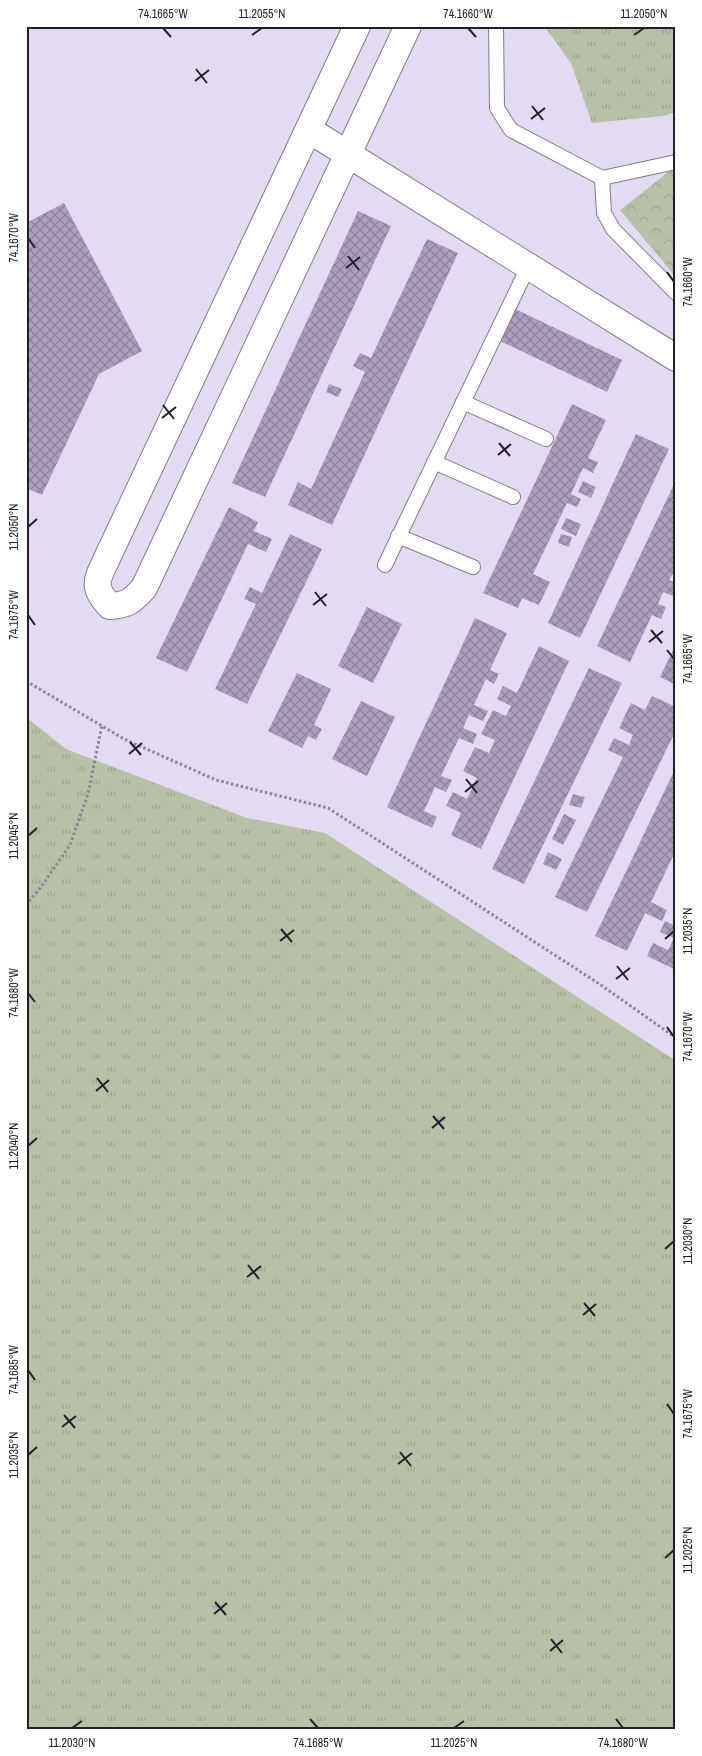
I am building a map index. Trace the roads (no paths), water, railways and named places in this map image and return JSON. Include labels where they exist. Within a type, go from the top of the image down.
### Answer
[{"type":"street","points":[[357,26],[100,573],[97,582],[100,596],[110,606],[131,602],[144,588],[408,26]]},
{"type":"street","points":[[309,130],[676,358]]},
{"type":"lane","points":[[496,26],[497,108],[511,130],[602,178],[676,162]]},
{"type":"lane","points":[[602,178],[604,213],[613,229],[676,293]]},
{"type":"lane","points":[[385,565],[528,267]]},
{"type":"lane","points":[[463,402],[546,439]]},
{"type":"lane","points":[[434,462],[513,496]]},
{"type":"lane","points":[[398,536],[473,567]]}]
